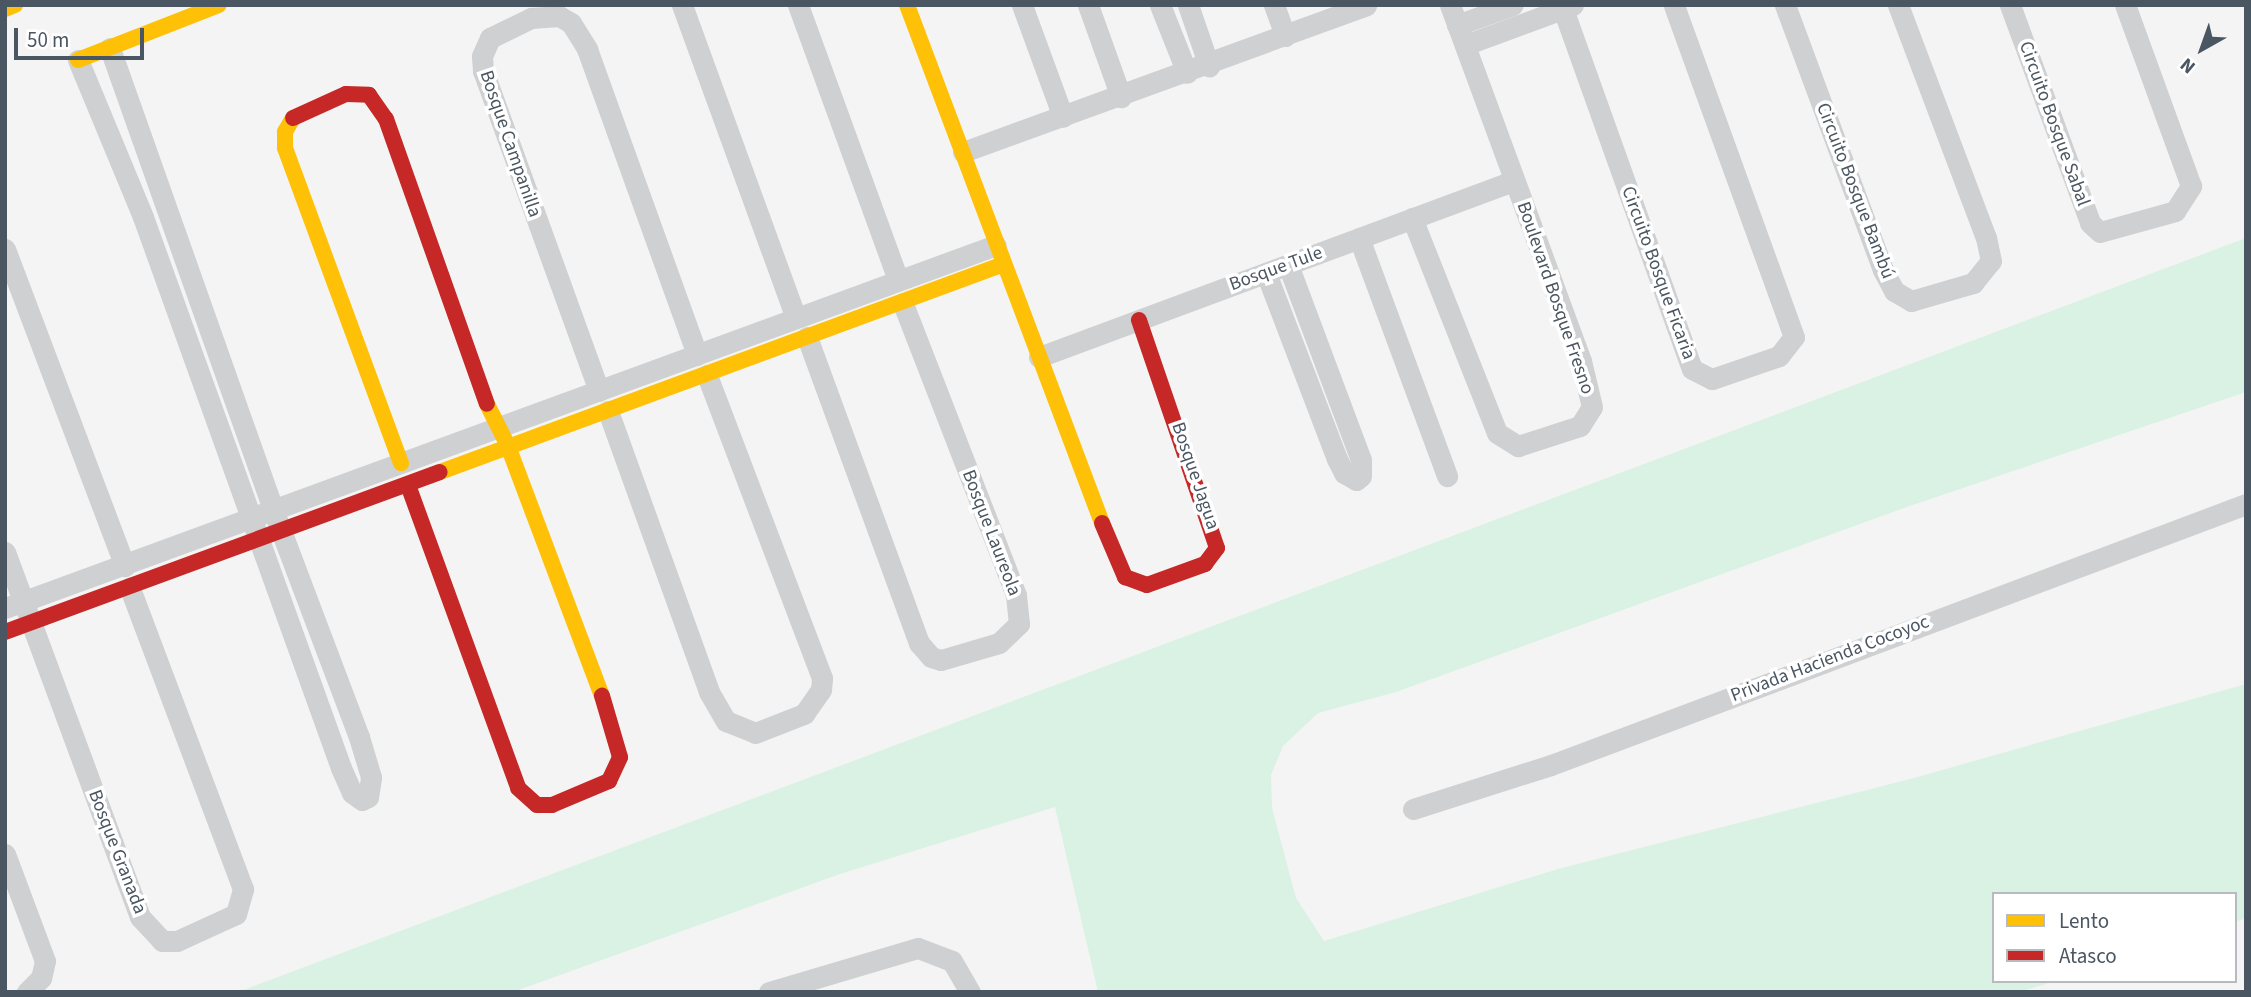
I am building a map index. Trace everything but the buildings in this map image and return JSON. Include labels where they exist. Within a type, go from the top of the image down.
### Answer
[{"type":"street","points":[[5,9],[15,5]]},
{"type":"street","points":[[110,48],[273,509],[359,737],[371,777],[368,797],[362,800],[352,793],[341,768],[119,159],[78,60],[219,5]]},
{"type":"street","points":[[682,5],[796,318]]},
{"type":"street","points":[[798,5],[898,280]]},
{"type":"street","points":[[907,5],[1040,357]]},
{"type":"street","points":[[1023,5],[1063,117]]},
{"type":"street","points":[[1087,5],[1121,97]]},
{"type":"street","points":[[1160,5],[1187,73]]},
{"type":"street","points":[[1188,5],[1209,66]]},
{"type":"street","points":[[1274,5],[1285,36]]},
{"type":"street","points":[[963,152],[1209,66],[1341,10],[1366,5]]},
{"type":"street","points":[[1513,5],[1453,15],[1513,181]]},
{"type":"street","name":"Circuito Bosque Ficaria","points":[[1568,7],[1692,369],[1712,379],[1779,356],[1794,337],[1674,5]]},
{"type":"street","name":"Circuito Bosque Bambú","points":[[1785,5],[1883,270],[1894,291],[1911,301],[1973,283],[1990,261],[1986,238],[1898,5]]},
{"type":"street","name":"Circuito Bosque Sabal","points":[[2010,5],[2091,223],[2100,232],[2175,211],[2191,186],[2125,5]]},
{"type":"street","points":[[1465,45],[1568,7]]},
{"type":"street","name":"Bosque Campanilla","points":[[599,391],[483,71],[482,56],[490,38],[531,18],[559,16],[570,23],[587,49],[698,355]]},
{"type":"street","points":[[401,463],[285,148],[285,132],[292,119],[346,94],[369,95],[386,119],[496,428],[508,446],[612,724],[620,757],[615,772],[599,789],[552,805],[537,805],[518,788],[408,485]]},
{"type":"street","points":[[119,159],[145,150]]},
{"type":"street","name":"Bosque Tule","points":[[1040,357],[1513,181]]},
{"type":"street","name":"Boulevard Bosque Fresno","points":[[1412,218],[1497,433],[1518,446],[1568,433],[1588,416],[1591,394],[1513,181]]},
{"type":"street","points":[[1359,238],[1447,476]]},
{"type":"street","points":[[5,249],[125,566]]},
{"type":"street","points":[[15,605],[898,280],[1000,254]]},
{"type":"street","points":[[5,632],[902,303],[1000,254]]},
{"type":"street","points":[[1266,273],[1337,459],[1344,473],[1356,480],[1361,476],[1361,460],[1288,265]]},
{"type":"street","name":"Bosque Laureola","points":[[807,337],[919,643],[931,657],[941,660],[999,643],[1019,624],[1016,595],[902,303]]},
{"type":"street","name":"Bosque Jagua","points":[[1040,357],[1125,577],[1147,585],[1195,570],[1217,548],[1214,524],[1139,320]]},
{"type":"street","points":[[608,411],[709,692],[726,721],[755,733],[804,714],[821,690],[822,678],[707,375]]},
{"type":"street","name":"Privada Hacienda Cocoyoc","points":[[1413,809],[1551,765],[2246,504]]},
{"type":"street","name":"Bosque Granada","points":[[5,552],[15,605],[33,622],[140,917],[162,941],[177,941],[236,914],[241,909],[243,889],[130,588]]},
{"type":"street","points":[[5,854],[45,961],[40,978],[27,992]]},
{"type":"street","points":[[769,992],[918,948],[952,961],[970,992]]},
{"type":"green space","points":[[2246,238],[2246,392],[1904,508],[1396,692],[1318,713],[1283,746],[1271,775],[1272,808],[1296,898],[1324,941],[1558,869],[1914,778],[2246,684],[2246,918],[2237,921],[2237,892],[1992,892],[1992,983],[2049,983],[2020,992],[1098,992],[1055,807],[840,874],[513,992],[238,992]]},
{"type":"traffic: slow","points":[[5,9],[15,5]]},
{"type":"traffic: slow","points":[[78,60],[219,5]]},
{"type":"traffic: slow","points":[[907,5],[1102,523]]},
{"type":"traffic: slow","points":[[293,118],[285,132],[285,148],[401,463]]},
{"type":"traffic: slow","points":[[440,472],[1004,264]]},
{"type":"traffic: slow","points":[[487,404],[508,446],[602,696]]},
{"type":"traffic: jam","points":[[293,118],[346,94],[369,95],[386,119],[487,404]]},
{"type":"traffic: jam","points":[[1102,523],[1125,577],[1147,585],[1205,564],[1217,548],[1139,320]]},
{"type":"traffic: jam","points":[[5,632],[440,472]]},
{"type":"traffic: jam","points":[[408,485],[518,788],[537,805],[552,805],[609,781],[620,757],[602,696]]}]
